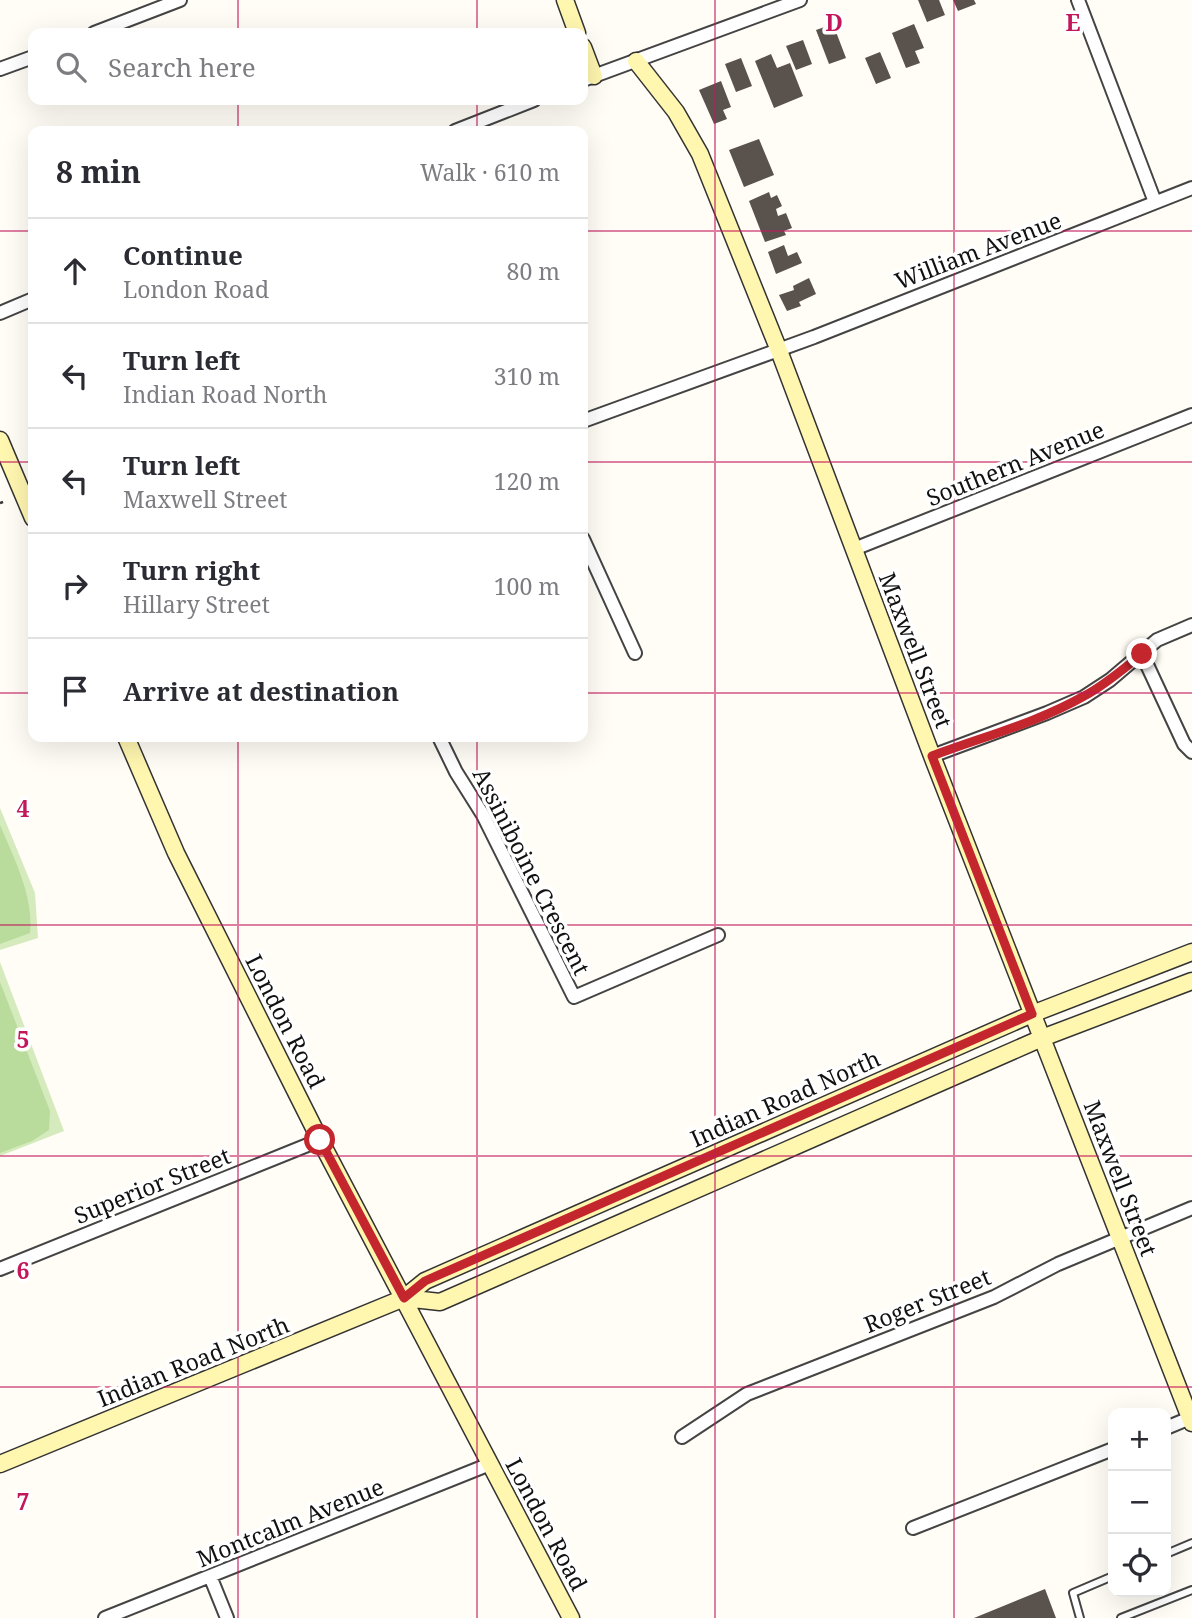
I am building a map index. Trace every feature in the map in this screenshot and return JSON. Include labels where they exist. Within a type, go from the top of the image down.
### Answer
[{"type":"main road","points":[[565,0],[576,28]]},
{"type":"main road","name":"Maxwell Street","points":[[636,61],[676,113],[700,154],[778,348],[932,756],[1191,1421]]},
{"type":"main road","points":[[0,440],[28,506]]},
{"type":"main road","name":"London Road","points":[[128,742],[176,853],[320,1140],[571,1618]]},
{"type":"main road","name":"Indian Road North","points":[[0,1464],[404,1298],[425,1281],[1032,1014],[1192,953]]},
{"type":"main road","name":"Indian Road North","points":[[404,1298],[440,1302],[1042,1038],[1192,981]]},
{"type":"street","points":[[141,0],[147,13]]},
{"type":"street","points":[[107,28],[180,0]]},
{"type":"street","points":[[588,78],[800,0]]},
{"type":"street","points":[[1077,0],[1155,202]]},
{"type":"street","points":[[0,69],[28,59]]},
{"type":"street","points":[[468,126],[521,105]]},
{"type":"street","name":"William Avenue","points":[[778,348],[826,332],[1192,188]]},
{"type":"street","points":[[0,313],[28,301]]},
{"type":"street","points":[[588,419],[778,348]]},
{"type":"street","name":"Southern Avenue","points":[[854,549],[1192,415]]},
{"type":"street","points":[[588,550],[635,653]]},
{"type":"street","points":[[932,756],[1084,697],[1110,680],[1157,640],[1192,625]]},
{"type":"street","points":[[1142,654],[1184,744],[1192,752]]},
{"type":"street","name":"Assiniboine Crescent","points":[[441,742],[483,816],[574,997],[718,935]]},
{"type":"street","name":"Superior Street","points":[[0,1269],[320,1140]]},
{"type":"street","name":"Roger Street","points":[[682,1437],[747,1394],[994,1297],[1058,1264],[1192,1208]]},
{"type":"street","points":[[1171,1427],[1191,1421]]},
{"type":"street","points":[[913,1528],[1108,1451]]},
{"type":"street","name":"Montcalm Avenue","points":[[105,1618],[490,1464]]},
{"type":"street","points":[[210,1576],[227,1618]]},
{"type":"lane","points":[[1171,1552],[1192,1543]]},
{"type":"lane","points":[[1080,1618],[1073,1593],[1108,1578]]},
{"type":"lane","points":[[1121,1618],[1192,1590]]},
{"type":"green space","points":[[0,808],[35,893],[38,938],[0,950]]},
{"type":"green space","points":[[0,825],[26,892],[30,933],[0,944]]},
{"type":"green space","points":[[0,962],[64,1131],[0,1156]]},
{"type":"green space","points":[[0,982],[50,1111],[49,1130],[32,1141],[0,1153]]},
{"type":"building","points":[[918,0],[939,0],[945,15],[927,22]]},
{"type":"building","points":[[953,0],[974,0],[976,4],[958,11]]},
{"type":"building","points":[[833,24],[846,58],[829,64],[816,30]]},
{"type":"building","points":[[914,24],[924,48],[915,51],[920,63],[906,68],[892,33]]},
{"type":"building","points":[[803,40],[812,64],[796,70],[786,46]]},
{"type":"building","points":[[880,52],[891,78],[876,84],[865,58]]},
{"type":"building","points":[[771,54],[777,68],[790,63],[803,96],[774,108],[755,61]]},
{"type":"building","points":[[741,58],[752,86],[736,92],[725,64]]},
{"type":"building","points":[[721,81],[731,107],[723,110],[727,119],[714,124],[699,90]]},
{"type":"building","points":[[759,139],[774,175],[744,187],[729,150]]},
{"type":"building","points":[[769,192],[771,198],[777,195],[782,206],[776,209],[778,216],[786,213],[792,228],[784,231],[786,235],[765,242],[749,201]]},
{"type":"building","points":[[784,245],[788,256],[797,252],[802,263],[776,274],[768,252]]},
{"type":"building","points":[[809,278],[816,294],[799,302],[801,306],[787,311],[779,295],[794,290],[793,286]]},
{"type":"building","points":[[1045,1589],[1056,1618],[974,1618]]},
{"type":"route","points":[[320,1140],[404,1298],[425,1281],[1032,1014],[932,756],[1084,697],[1142,654]]}]
